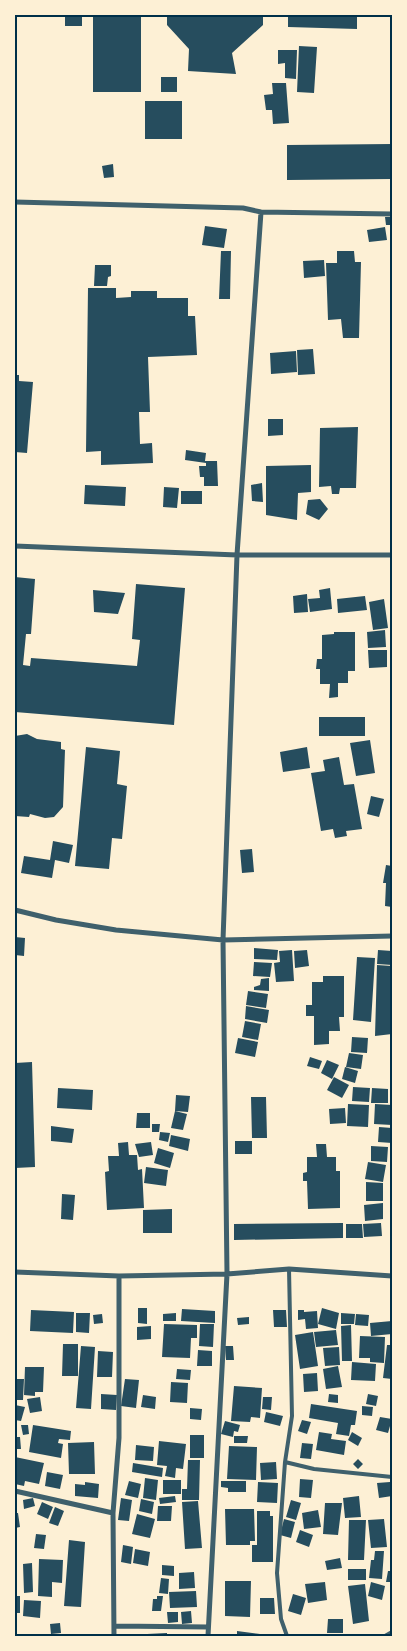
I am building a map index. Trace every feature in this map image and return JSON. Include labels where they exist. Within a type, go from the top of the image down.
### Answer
[{"type":"street","points":[[15,202],[244,208],[261,212],[392,214]]},
{"type":"street","points":[[208,1636],[227,1274],[223,940],[237,555],[261,212]]},
{"type":"street","points":[[15,546],[237,555],[392,555]]},
{"type":"street","points":[[15,910],[56,920],[116,930],[223,940],[392,936]]},
{"type":"street","points":[[15,1272],[120,1276],[227,1274],[289,1270],[392,1276]]},
{"type":"street","points":[[114,1636],[113,1513],[119,1438],[120,1276]]},
{"type":"street","points":[[15,1491],[113,1513]]},
{"type":"street","points":[[115,1626],[208,1627]]},
{"type":"lane","points":[[287,1636],[281,1618],[277,1573],[285,1462],[292,1416],[289,1270]]},
{"type":"lane","points":[[285,1462],[314,1469],[392,1477]]},
{"type":"lane","points":[[385,1636],[392,1632]]},
{"type":"building","points":[[65,15],[82,15],[82,26],[65,26]]},
{"type":"building","points":[[93,15],[141,15],[141,92],[93,92]]},
{"type":"building","points":[[167,15],[263,15],[263,25],[232,53],[236,74],[188,71],[189,49],[167,25]]},
{"type":"building","points":[[288,15],[357,15],[357,29],[288,27]]},
{"type":"building","points":[[299,46],[317,47],[314,93],[297,92]]},
{"type":"building","points":[[278,50],[297,50],[296,79],[285,78],[285,63],[278,64]]},
{"type":"building","points":[[161,77],[177,77],[177,92],[161,92]]},
{"type":"building","points":[[272,83],[286,83],[289,123],[273,124],[272,110],[266,110],[264,95],[273,94]]},
{"type":"building","points":[[145,101],[182,101],[182,139],[145,139]]},
{"type":"building","points":[[392,144],[392,179],[287,180],[287,145]]},
{"type":"building","points":[[113,164],[114,177],[104,178],[102,166]]},
{"type":"building","points":[[385,217],[392,217],[392,225],[386,225]]},
{"type":"building","points":[[205,226],[227,229],[224,248],[202,245]]},
{"type":"building","points":[[385,227],[387,240],[369,242],[367,230]]},
{"type":"building","points":[[221,251],[231,251],[230,299],[219,299]]},
{"type":"building","points":[[337,251],[354,251],[355,262],[361,262],[359,338],[343,338],[341,319],[328,320],[326,263],[337,263]]},
{"type":"building","points":[[324,260],[325,276],[304,278],[303,261]]},
{"type":"building","points":[[95,265],[111,265],[111,276],[108,277],[107,286],[94,286]]},
{"type":"building","points":[[88,288],[116,288],[116,298],[131,297],[131,291],[157,291],[157,298],[188,298],[188,316],[195,316],[197,355],[148,357],[150,412],[139,412],[140,444],[152,443],[153,463],[101,465],[101,451],[86,452]]},
{"type":"building","points":[[313,349],[315,374],[298,375],[297,350]]},
{"type":"building","points":[[296,351],[297,372],[271,374],[270,353]]},
{"type":"building","points":[[15,375],[19,375],[19,381],[33,382],[27,453],[15,452]]},
{"type":"building","points":[[268,419],[283,419],[283,435],[268,436]]},
{"type":"building","points":[[358,427],[356,488],[340,488],[339,494],[332,494],[331,486],[319,487],[320,428]]},
{"type":"building","points":[[186,450],[206,453],[205,461],[217,461],[218,486],[204,486],[204,477],[200,477],[199,466],[206,466],[206,463],[185,460]]},
{"type":"building","points":[[311,465],[311,492],[298,493],[297,520],[266,515],[266,466]]},
{"type":"building","points":[[262,483],[263,502],[252,501],[251,485]]},
{"type":"building","points":[[85,485],[126,487],[125,506],[84,504]]},
{"type":"building","points":[[164,487],[179,488],[177,508],[163,507]]},
{"type":"building","points":[[181,491],[202,491],[202,504],[181,504]]},
{"type":"building","points":[[320,499],[328,509],[319,520],[306,514],[308,500]]},
{"type":"building","points":[[15,577],[35,579],[31,634],[26,634],[23,665],[30,666],[31,658],[137,666],[140,640],[132,639],[136,584],[185,588],[174,725],[15,712]]},
{"type":"building","points":[[330,588],[332,609],[310,612],[308,599],[320,598],[319,590]]},
{"type":"building","points":[[93,590],[125,593],[118,614],[94,612]]},
{"type":"building","points":[[307,594],[308,612],[294,613],[293,596]]},
{"type":"building","points":[[365,596],[367,610],[338,613],[337,599]]},
{"type":"building","points":[[384,599],[388,628],[373,630],[369,602]]},
{"type":"building","points":[[385,630],[386,647],[368,648],[367,632]]},
{"type":"building","points":[[334,632],[355,632],[355,671],[348,671],[348,683],[338,683],[338,697],[329,698],[330,684],[320,684],[320,669],[316,669],[317,659],[322,659],[322,635],[334,634]]},
{"type":"building","points":[[368,650],[387,650],[387,667],[369,668]]},
{"type":"building","points":[[319,717],[365,717],[365,736],[319,736]]},
{"type":"building","points":[[27,734],[37,739],[61,742],[61,749],[65,750],[63,807],[54,817],[45,818],[30,814],[29,817],[15,816],[15,736]]},
{"type":"building","points":[[370,740],[375,773],[356,776],[350,743]]},
{"type":"building","points":[[86,747],[120,751],[117,784],[127,786],[122,839],[112,838],[109,869],[75,866]]},
{"type":"building","points":[[307,747],[310,768],[283,772],[280,752]]},
{"type":"building","points":[[339,757],[344,785],[354,784],[362,829],[346,831],[347,836],[335,838],[333,829],[321,831],[311,773],[325,771],[323,760]]},
{"type":"building","points":[[371,796],[384,799],[379,817],[367,814]]},
{"type":"building","points":[[53,841],[73,845],[69,863],[55,860],[52,878],[21,873],[24,856],[50,860]]},
{"type":"building","points":[[252,849],[254,872],[242,873],[240,850]]},
{"type":"building","points":[[386,865],[392,866],[392,907],[385,906],[386,883],[383,883]]},
{"type":"building","points":[[15,937],[25,938],[24,956],[15,955]]},
{"type":"building","points":[[254,948],[278,950],[277,960],[254,959]]},
{"type":"building","points":[[292,950],[294,981],[276,982],[274,963],[280,962],[279,951]]},
{"type":"building","points":[[307,950],[309,966],[295,968],[294,951]]},
{"type":"building","points":[[378,950],[392,951],[392,965],[377,964]]},
{"type":"building","points":[[357,957],[375,958],[371,1022],[353,1020]]},
{"type":"building","points":[[254,962],[272,963],[270,977],[253,976]]},
{"type":"building","points":[[377,965],[392,966],[392,1034],[375,1036]]},
{"type":"building","points":[[323,976],[344,976],[344,1017],[339,1017],[340,1031],[329,1031],[329,1044],[314,1045],[314,1016],[306,1016],[306,1005],[312,1005],[312,982],[323,982]]},
{"type":"building","points":[[269,978],[269,991],[254,990],[254,987],[260,985],[261,979]]},
{"type":"building","points":[[248,991],[268,994],[266,1008],[246,1005]]},
{"type":"building","points":[[246,1006],[269,1010],[267,1023],[245,1019]]},
{"type":"building","points":[[245,1021],[261,1024],[258,1040],[242,1037]]},
{"type":"building","points":[[352,1037],[368,1038],[367,1053],[351,1052]]},
{"type":"building","points":[[238,1038],[258,1042],[255,1057],[235,1053]]},
{"type":"building","points":[[349,1053],[363,1055],[361,1069],[346,1067]]},
{"type":"building","points":[[310,1057],[322,1061],[319,1069],[307,1066]]},
{"type":"building","points":[[327,1060],[339,1065],[332,1079],[321,1073]]},
{"type":"building","points":[[32,1062],[35,1167],[15,1168],[15,1063]]},
{"type":"building","points":[[345,1067],[358,1071],[355,1083],[342,1079]]},
{"type":"building","points":[[334,1077],[349,1085],[342,1098],[327,1090]]},
{"type":"building","points":[[353,1087],[370,1088],[369,1102],[352,1101]]},
{"type":"building","points":[[58,1088],[93,1090],[92,1110],[57,1108]]},
{"type":"building","points":[[372,1088],[388,1089],[388,1103],[371,1103]]},
{"type":"building","points":[[176,1095],[190,1096],[188,1112],[175,1111]]},
{"type":"building","points":[[251,1097],[266,1097],[267,1138],[252,1138]]},
{"type":"building","points":[[348,1104],[369,1105],[368,1127],[347,1126]]},
{"type":"building","points":[[375,1104],[392,1105],[392,1125],[374,1124]]},
{"type":"building","points":[[345,1108],[346,1123],[330,1124],[329,1109]]},
{"type":"building","points":[[175,1111],[187,1114],[183,1130],[171,1128]]},
{"type":"building","points":[[137,1113],[150,1113],[150,1128],[136,1128]]},
{"type":"building","points":[[152,1124],[160,1124],[159,1132],[152,1132]]},
{"type":"building","points":[[51,1126],[74,1129],[72,1143],[51,1141]]},
{"type":"building","points":[[379,1127],[392,1128],[392,1143],[378,1142]]},
{"type":"building","points":[[160,1132],[170,1133],[168,1142],[159,1140]]},
{"type":"building","points":[[171,1135],[190,1139],[188,1151],[169,1146]]},
{"type":"building","points":[[235,1141],[252,1141],[252,1154],[235,1154]]},
{"type":"building","points":[[128,1142],[129,1155],[137,1155],[138,1170],[142,1169],[144,1208],[107,1210],[105,1172],[109,1171],[108,1156],[119,1156],[118,1143]]},
{"type":"building","points":[[151,1142],[153,1155],[139,1157],[135,1144]]},
{"type":"building","points":[[316,1144],[326,1144],[327,1157],[336,1157],[336,1171],[340,1171],[340,1208],[308,1209],[307,1181],[303,1181],[303,1173],[307,1172],[307,1157],[317,1157]]},
{"type":"building","points":[[371,1146],[388,1147],[387,1162],[371,1161]]},
{"type":"building","points":[[158,1148],[174,1153],[170,1168],[154,1163]]},
{"type":"building","points":[[368,1162],[386,1165],[383,1182],[365,1179]]},
{"type":"building","points":[[146,1167],[168,1170],[166,1186],[144,1183]]},
{"type":"building","points":[[366,1182],[383,1183],[383,1201],[366,1201]]},
{"type":"building","points":[[62,1194],[75,1195],[73,1220],[61,1219]]},
{"type":"building","points":[[383,1203],[383,1219],[365,1221],[364,1205]]},
{"type":"building","points":[[172,1209],[172,1233],[143,1233],[143,1210]]},
{"type":"building","points":[[343,1223],[343,1238],[234,1240],[234,1224]]},
{"type":"building","points":[[381,1223],[382,1236],[364,1237],[363,1224]]},
{"type":"building","points":[[346,1224],[362,1224],[363,1238],[346,1238]]},
{"type":"building","points":[[138,1308],[147,1308],[147,1324],[138,1323]]},
{"type":"building","points":[[322,1308],[339,1313],[336,1329],[318,1324]]},
{"type":"building","points":[[182,1309],[215,1311],[215,1323],[181,1321]]},
{"type":"building","points":[[31,1310],[74,1312],[73,1333],[30,1331]]},
{"type":"building","points":[[273,1310],[286,1310],[287,1327],[274,1327]]},
{"type":"building","points":[[298,1310],[304,1310],[304,1312],[317,1311],[318,1328],[306,1329],[305,1319],[298,1320]]},
{"type":"building","points":[[76,1313],[90,1313],[89,1333],[76,1332]]},
{"type":"building","points":[[176,1313],[176,1321],[163,1321],[163,1314]]},
{"type":"building","points":[[341,1313],[355,1314],[354,1324],[341,1324]]},
{"type":"building","points":[[102,1314],[103,1323],[94,1324],[93,1315]]},
{"type":"building","points":[[356,1314],[369,1315],[368,1326],[355,1325]]},
{"type":"building","points":[[249,1317],[249,1324],[238,1325],[237,1318]]},
{"type":"building","points":[[392,1321],[392,1334],[371,1336],[370,1323]]},
{"type":"building","points":[[164,1324],[197,1325],[197,1338],[191,1338],[190,1358],[162,1357]]},
{"type":"building","points":[[200,1324],[214,1324],[213,1347],[199,1346]]},
{"type":"building","points":[[351,1325],[352,1361],[342,1361],[341,1326]]},
{"type":"building","points":[[151,1326],[151,1339],[137,1340],[137,1327]]},
{"type":"building","points":[[336,1330],[338,1345],[316,1347],[314,1332]]},
{"type":"building","points":[[313,1332],[318,1366],[300,1369],[295,1335]]},
{"type":"building","points":[[360,1336],[385,1337],[384,1363],[370,1362],[370,1358],[359,1358]]},
{"type":"building","points":[[63,1344],[78,1344],[78,1376],[62,1376]]},
{"type":"building","points":[[387,1345],[392,1345],[392,1379],[383,1378]]},
{"type":"building","points":[[81,1346],[95,1347],[91,1409],[76,1408]]},
{"type":"building","points":[[225,1346],[233,1346],[234,1360],[226,1360]]},
{"type":"building","points":[[339,1347],[340,1365],[325,1366],[323,1348]]},
{"type":"building","points":[[198,1350],[212,1351],[212,1366],[197,1366]]},
{"type":"building","points":[[98,1351],[113,1352],[112,1377],[97,1377]]},
{"type":"building","points":[[352,1362],[376,1364],[375,1381],[351,1380]]},
{"type":"building","points":[[338,1366],[342,1387],[326,1389],[323,1369]]},
{"type":"building","points":[[25,1367],[44,1367],[43,1392],[35,1392],[35,1396],[24,1395]]},
{"type":"building","points":[[177,1369],[191,1370],[190,1380],[176,1379]]},
{"type":"building","points":[[317,1373],[318,1391],[304,1392],[303,1374]]},
{"type":"building","points":[[15,1379],[24,1379],[23,1400],[15,1400]]},
{"type":"building","points":[[125,1379],[139,1380],[136,1408],[121,1406]]},
{"type":"building","points":[[171,1382],[188,1383],[187,1403],[170,1402]]},
{"type":"building","points":[[234,1386],[262,1388],[260,1418],[251,1417],[250,1422],[231,1421]]},
{"type":"building","points":[[101,1394],[117,1395],[116,1410],[101,1409]]},
{"type":"building","points":[[329,1394],[338,1395],[338,1403],[328,1402]]},
{"type":"building","points":[[368,1394],[378,1396],[376,1406],[366,1404]]},
{"type":"building","points":[[143,1395],[156,1397],[155,1409],[141,1407]]},
{"type":"building","points":[[40,1397],[42,1411],[30,1413],[27,1399]]},
{"type":"building","points":[[263,1397],[272,1397],[271,1410],[262,1409]]},
{"type":"building","points":[[311,1404],[357,1411],[355,1425],[351,1425],[349,1436],[336,1434],[338,1423],[309,1418]]},
{"type":"building","points":[[15,1405],[25,1407],[21,1421],[15,1420]]},
{"type":"building","points":[[362,1406],[373,1407],[372,1416],[362,1415]]},
{"type":"building","points":[[190,1408],[202,1409],[201,1420],[190,1419]]},
{"type":"building","points":[[266,1412],[283,1416],[280,1426],[264,1422]]},
{"type":"building","points":[[380,1417],[392,1419],[388,1433],[376,1430]]},
{"type":"building","points":[[302,1420],[311,1422],[307,1434],[298,1431]]},
{"type":"building","points":[[225,1421],[240,1425],[238,1432],[234,1431],[233,1437],[221,1434]]},
{"type":"building","points":[[21,1425],[28,1425],[29,1434],[23,1435]]},
{"type":"building","points":[[33,1425],[71,1431],[70,1440],[59,1439],[58,1443],[63,1444],[61,1458],[29,1452]]},
{"type":"building","points":[[319,1432],[332,1434],[331,1439],[346,1441],[344,1455],[316,1450]]},
{"type":"building","points":[[352,1432],[362,1438],[358,1446],[348,1440]]},
{"type":"building","points":[[190,1435],[204,1435],[204,1458],[190,1458]]},
{"type":"building","points":[[234,1436],[248,1436],[247,1443],[234,1443]]},
{"type":"building","points":[[15,1437],[20,1437],[21,1449],[15,1449]]},
{"type":"building","points":[[159,1441],[186,1444],[183,1469],[176,1468],[175,1478],[165,1476],[167,1466],[157,1465]]},
{"type":"building","points":[[94,1442],[95,1474],[69,1474],[68,1443]]},
{"type":"building","points":[[302,1443],[313,1444],[311,1459],[300,1458]]},
{"type":"building","points":[[136,1445],[154,1447],[153,1461],[135,1460]]},
{"type":"building","points":[[229,1446],[257,1447],[256,1480],[227,1479]]},
{"type":"building","points":[[15,1457],[44,1463],[39,1484],[25,1481],[24,1486],[15,1484]]},
{"type":"building","points":[[358,1459],[363,1464],[358,1469],[353,1464]]},
{"type":"building","points":[[188,1460],[200,1460],[199,1500],[182,1500],[182,1489],[187,1489]]},
{"type":"building","points":[[276,1462],[277,1479],[261,1480],[260,1463]]},
{"type":"building","points":[[133,1463],[163,1468],[162,1477],[132,1472]]},
{"type":"building","points":[[47,1472],[63,1475],[60,1489],[45,1486]]},
{"type":"building","points":[[145,1478],[158,1480],[156,1500],[143,1498]]},
{"type":"building","points":[[300,1479],[313,1480],[311,1498],[299,1497]]},
{"type":"building","points":[[163,1480],[181,1480],[181,1494],[163,1494]]},
{"type":"building","points":[[129,1481],[141,1484],[138,1498],[125,1495]]},
{"type":"building","points":[[221,1481],[246,1481],[246,1492],[228,1492],[228,1488],[221,1487]]},
{"type":"building","points":[[85,1482],[99,1484],[98,1498],[75,1496],[75,1484],[85,1485]]},
{"type":"building","points":[[258,1482],[278,1483],[277,1503],[257,1502]]},
{"type":"building","points":[[390,1482],[392,1496],[379,1498],[377,1483]]},
{"type":"building","points":[[175,1496],[176,1502],[160,1504],[159,1498]]},
{"type":"building","points":[[359,1496],[361,1517],[345,1518],[343,1498]]},
{"type":"building","points":[[33,1498],[35,1506],[24,1509],[23,1500]]},
{"type":"building","points":[[121,1498],[132,1500],[129,1521],[118,1520]]},
{"type":"building","points":[[141,1499],[154,1502],[152,1514],[139,1511]]},
{"type":"building","points":[[291,1500],[301,1503],[296,1520],[286,1517]]},
{"type":"building","points":[[198,1501],[202,1548],[185,1549],[182,1502]]},
{"type":"building","points":[[42,1502],[53,1507],[48,1519],[37,1514]]},
{"type":"building","points":[[325,1503],[342,1503],[338,1535],[323,1534]]},
{"type":"building","points":[[158,1506],[172,1506],[171,1521],[157,1521]]},
{"type":"building","points":[[55,1507],[64,1511],[58,1526],[49,1523]]},
{"type":"building","points":[[225,1509],[254,1509],[255,1541],[250,1541],[250,1545],[226,1545]]},
{"type":"building","points":[[318,1510],[321,1527],[304,1529],[302,1513]]},
{"type":"building","points":[[257,1511],[270,1511],[270,1516],[273,1516],[273,1562],[252,1562],[252,1545],[257,1545]]},
{"type":"building","points":[[15,1513],[18,1513],[20,1527],[15,1528]]},
{"type":"building","points":[[137,1514],[155,1519],[150,1538],[132,1534]]},
{"type":"building","points":[[284,1519],[295,1522],[291,1538],[280,1535]]},
{"type":"building","points":[[384,1519],[387,1547],[371,1548],[368,1520]]},
{"type":"building","points":[[349,1520],[366,1520],[364,1560],[348,1560]]},
{"type":"building","points":[[300,1530],[313,1535],[309,1547],[296,1542]]},
{"type":"building","points":[[36,1534],[46,1535],[44,1549],[34,1548]]},
{"type":"building","points":[[69,1540],[85,1542],[81,1607],[64,1606]]},
{"type":"building","points":[[123,1545],[133,1547],[131,1564],[121,1562]]},
{"type":"building","points":[[135,1549],[150,1552],[148,1566],[133,1563]]},
{"type":"building","points":[[375,1551],[384,1551],[382,1579],[369,1578],[371,1560],[374,1560]]},
{"type":"building","points":[[340,1558],[342,1568],[327,1570],[325,1561]]},
{"type":"building","points":[[39,1559],[63,1560],[62,1583],[52,1582],[52,1597],[38,1596]]},
{"type":"building","points":[[32,1563],[33,1592],[24,1593],[23,1564]]},
{"type":"building","points":[[162,1565],[174,1566],[174,1576],[162,1575]]},
{"type":"building","points":[[348,1569],[366,1569],[366,1580],[348,1580]]},
{"type":"building","points":[[388,1571],[392,1571],[392,1582],[386,1582]]},
{"type":"building","points":[[194,1572],[195,1588],[179,1589],[179,1573]]},
{"type":"building","points":[[161,1578],[169,1579],[168,1594],[159,1593]]},
{"type":"building","points":[[225,1581],[251,1581],[250,1617],[225,1616]]},
{"type":"building","points":[[325,1582],[327,1600],[308,1603],[305,1584]]},
{"type":"building","points":[[371,1582],[385,1586],[382,1600],[368,1596]]},
{"type":"building","points":[[365,1584],[369,1621],[353,1624],[348,1586]]},
{"type":"building","points":[[196,1591],[197,1607],[170,1608],[169,1592]]},
{"type":"building","points":[[293,1594],[306,1598],[301,1615],[288,1611]]},
{"type":"building","points":[[15,1596],[20,1596],[20,1613],[15,1613]]},
{"type":"building","points":[[157,1596],[163,1596],[161,1611],[152,1611],[153,1599],[157,1599]]},
{"type":"building","points":[[260,1598],[274,1598],[275,1614],[260,1614]]},
{"type":"building","points":[[24,1600],[41,1601],[40,1618],[23,1616]]},
{"type":"building","points":[[191,1611],[192,1623],[182,1624],[181,1612]]},
{"type":"building","points":[[167,1612],[178,1612],[178,1622],[168,1623]]},
{"type":"building","points":[[328,1619],[343,1619],[343,1633],[327,1633]]},
{"type":"building","points":[[60,1623],[61,1633],[51,1634],[50,1624]]},
{"type":"building","points":[[237,1631],[268,1635],[268,1636],[237,1636]]},
{"type":"building","points":[[167,1633],[167,1636],[147,1636],[147,1634]]}]
